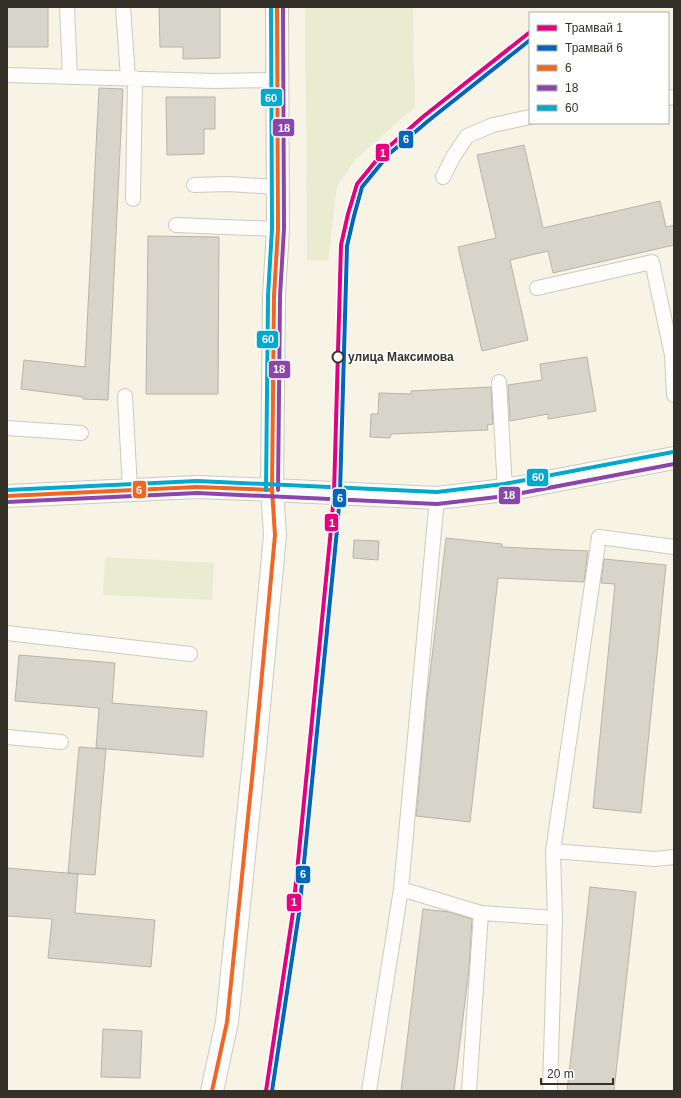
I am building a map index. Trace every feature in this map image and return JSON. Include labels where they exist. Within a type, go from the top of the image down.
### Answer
[{"type":"main road","points":[[212,1091],[227,1022],[256,741],[275,536],[272,490],[274,296],[278,229],[277,7]]},
{"type":"main road","points":[[7,496],[197,487],[437,498],[505,490],[674,458]]},
{"type":"lane","points":[[67,7],[70,77]]},
{"type":"lane","points":[[123,7],[132,78],[133,199]]},
{"type":"lane","points":[[7,75],[214,81],[278,80]]},
{"type":"lane","points":[[443,177],[453,157],[467,136],[493,125],[529,117]]},
{"type":"lane","points":[[194,185],[228,184],[278,187]]},
{"type":"lane","points":[[176,225],[278,229]]},
{"type":"lane","points":[[537,288],[652,262],[673,355],[674,395]]},
{"type":"lane","points":[[499,382],[505,490]]},
{"type":"lane","points":[[125,396],[130,490]]},
{"type":"lane","points":[[7,428],[81,433]]},
{"type":"lane","points":[[369,1091],[401,889],[437,498]]},
{"type":"lane","points":[[550,1091],[555,918],[553,851],[599,537],[674,547]]},
{"type":"lane","points":[[7,633],[190,654]]},
{"type":"lane","points":[[7,737],[61,742]]},
{"type":"lane","points":[[553,851],[655,859],[674,857]]},
{"type":"lane","points":[[401,889],[482,912],[555,918]]},
{"type":"lane","points":[[469,1091],[482,912]]},
{"type":"green space","points":[[305,7],[413,7],[415,107],[356,159],[337,186],[328,261],[307,260]]},
{"type":"green space","points":[[105,557],[214,563],[212,600],[103,595]]},
{"type":"building","points":[[7,7],[48,7],[48,47],[7,47]]},
{"type":"building","points":[[159,7],[220,7],[220,58],[183,59],[183,47],[160,47]]},
{"type":"building","points":[[99,88],[123,89],[108,400],[83,399],[83,397],[21,389],[24,360],[85,367]]},
{"type":"building","points":[[166,97],[215,97],[215,129],[204,129],[204,154],[167,155]]},
{"type":"building","points":[[524,145],[543,228],[660,201],[666,227],[674,225],[674,245],[553,273],[548,251],[510,260],[528,340],[482,351],[458,247],[496,238],[477,155]]},
{"type":"building","points":[[148,236],[219,237],[218,394],[146,394]]},
{"type":"building","points":[[587,357],[596,411],[548,419],[548,414],[510,421],[508,385],[542,380],[540,364]]},
{"type":"building","points":[[491,387],[493,424],[487,425],[488,430],[391,434],[390,438],[370,437],[371,414],[378,414],[379,393],[411,394],[411,391]]},
{"type":"building","points":[[446,538],[502,544],[502,547],[588,551],[584,582],[498,578],[470,822],[416,816],[426,708]]},
{"type":"building","points":[[354,540],[379,541],[378,560],[353,558]]},
{"type":"building","points":[[604,559],[666,565],[641,813],[593,808],[615,584],[601,583]]},
{"type":"building","points":[[19,655],[115,663],[112,703],[207,711],[203,757],[96,748],[99,708],[15,701]]},
{"type":"building","points":[[79,747],[106,749],[95,875],[68,873]]},
{"type":"building","points":[[7,868],[78,874],[75,913],[155,920],[151,967],[48,958],[52,919],[7,916]]},
{"type":"building","points":[[590,887],[636,892],[614,1091],[567,1091]]},
{"type":"building","points":[[423,909],[449,912],[472,919],[469,969],[454,1091],[401,1091]]},
{"type":"building","points":[[103,1029],[142,1031],[140,1078],[101,1077]]},
{"type":"tram line","name":"1","points":[[266,1091],[293,912],[331,529],[334,493],[341,245],[348,214],[357,184],[385,150],[424,116],[529,33]]},
{"type":"tram line","name":"6","points":[[272,1091],[299,913],[337,530],[340,493],[347,246],[354,216],[362,187],[389,154],[529,41]]},
{"type":"transit line","name":"60","points":[[266,490],[268,296],[272,229],[271,7]]},
{"type":"transit line","name":"6","points":[[212,1091],[227,1022],[275,535],[272,490],[274,296],[278,229],[277,7]]},
{"type":"transit line","name":"18","points":[[278,490],[280,296],[284,229],[283,7]]},
{"type":"transit line","name":"60","points":[[7,490],[197,481],[437,492],[504,484],[673,452]]},
{"type":"transit line","name":"18","points":[[7,502],[197,493],[437,504],[506,496],[674,464]]},
{"type":"transit line","name":"6","points":[[7,496],[197,487],[272,490]]},
{"type":"place","name":"улица Максимова","points":[[338,357]]}]
